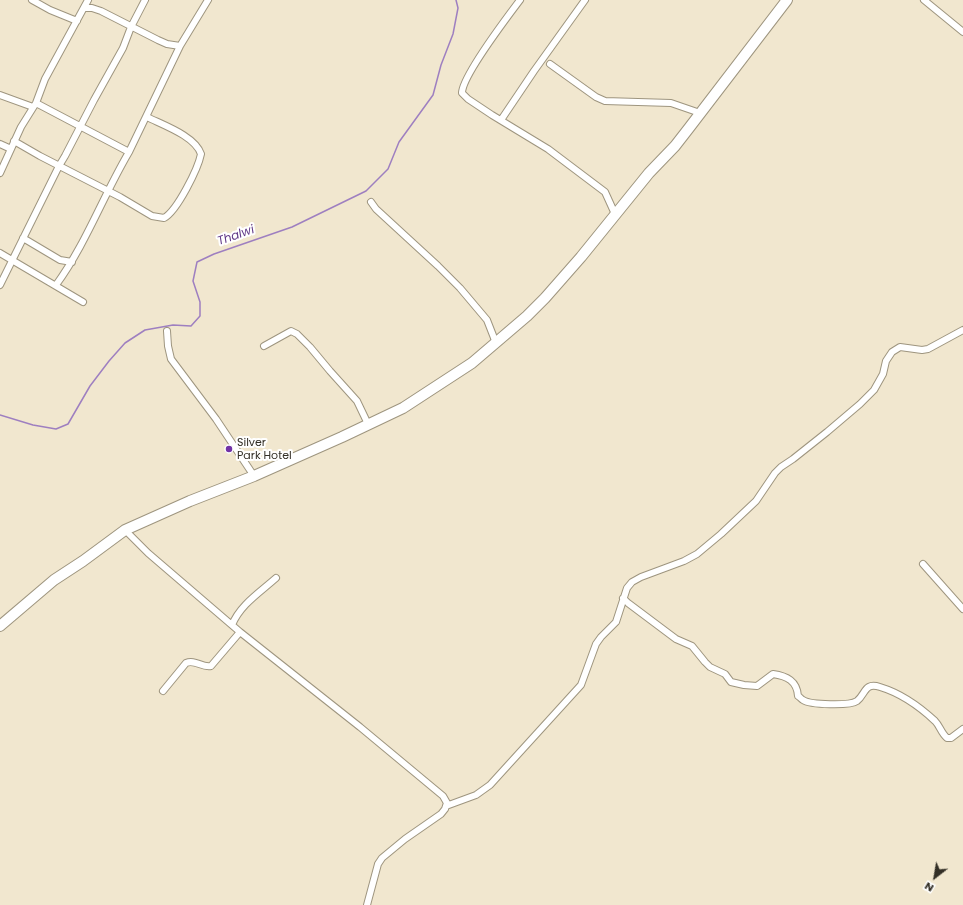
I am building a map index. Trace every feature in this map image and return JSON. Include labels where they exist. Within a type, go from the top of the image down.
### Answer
[{"type":"highway","points":[[0,626],[54,580],[125,530],[190,501],[254,476],[403,408],[472,363],[545,298],[581,257],[649,173],[675,146],[786,0]]},
{"type":"street","points":[[32,0],[77,21]]},
{"type":"street","points":[[0,173],[14,141],[34,105],[45,79],[88,0]]},
{"type":"street","points":[[0,285],[59,166],[123,48],[131,26],[145,0]]},
{"type":"street","points":[[56,285],[83,243],[108,191],[147,117],[154,98],[180,46],[208,0]]},
{"type":"street","points":[[520,0],[484,51],[471,72],[462,93],[468,99],[548,149],[605,192],[615,214]]},
{"type":"street","points":[[501,120],[534,71],[586,0]]},
{"type":"street","points":[[924,0],[963,32]]},
{"type":"street","points":[[84,8],[96,9],[168,44],[180,46]]},
{"type":"street","points":[[550,64],[596,97],[605,101],[671,103],[700,113]]},
{"type":"street","points":[[0,95],[34,105],[80,126],[129,152]]},
{"type":"street","points":[[14,141],[154,217],[164,218],[173,210],[196,172],[201,154],[196,145],[182,135],[147,117]]},
{"type":"street","points":[[0,144],[11,149]]},
{"type":"street","points":[[371,202],[376,210],[438,266],[483,314],[496,343]]},
{"type":"street","points":[[23,238],[60,260],[72,262]]},
{"type":"street","points":[[0,253],[83,302]]},
{"type":"street","points":[[367,905],[378,864],[382,858],[405,839],[437,817],[446,806],[476,795],[490,785],[581,685],[596,644],[601,636],[616,622],[627,588],[632,582],[653,572],[684,561],[697,554],[731,525],[756,501],[774,473],[780,467],[793,459],[827,432],[874,390],[883,374],[886,361],[892,352],[900,347],[922,350],[928,349],[963,330]]},
{"type":"street","points":[[167,331],[171,359],[216,419],[254,476]]},
{"type":"street","points":[[264,346],[291,332],[297,334],[357,401],[368,424]]},
{"type":"street","points":[[125,530],[148,553],[240,632],[360,727],[443,796],[446,806]]},
{"type":"street","points":[[923,564],[963,609]]},
{"type":"street","points":[[232,625],[241,608],[276,578]]},
{"type":"street","points":[[623,598],[676,639],[692,646],[710,667],[725,674],[731,682],[757,686],[773,674],[779,675],[794,683],[798,689],[798,696],[803,700],[818,704],[850,704],[857,701],[866,688],[872,686],[880,687],[904,698],[922,709],[936,721],[943,735],[947,738],[951,738],[963,729]]},
{"type":"street","points":[[163,691],[186,663],[192,661],[204,666],[211,666],[240,632]]},
{"type":"waterway","name":"Thalwi","points":[[0,415],[33,425],[56,429],[68,424],[90,386],[125,343],[145,330],[173,325],[191,326],[200,316],[200,302],[193,281],[197,262],[214,254],[292,227],[366,191],[388,169],[399,142],[433,95],[441,65],[453,34],[458,8],[456,0]]},
{"type":"place","name":"Silver Park Hotel","points":[[229,449]]}]
